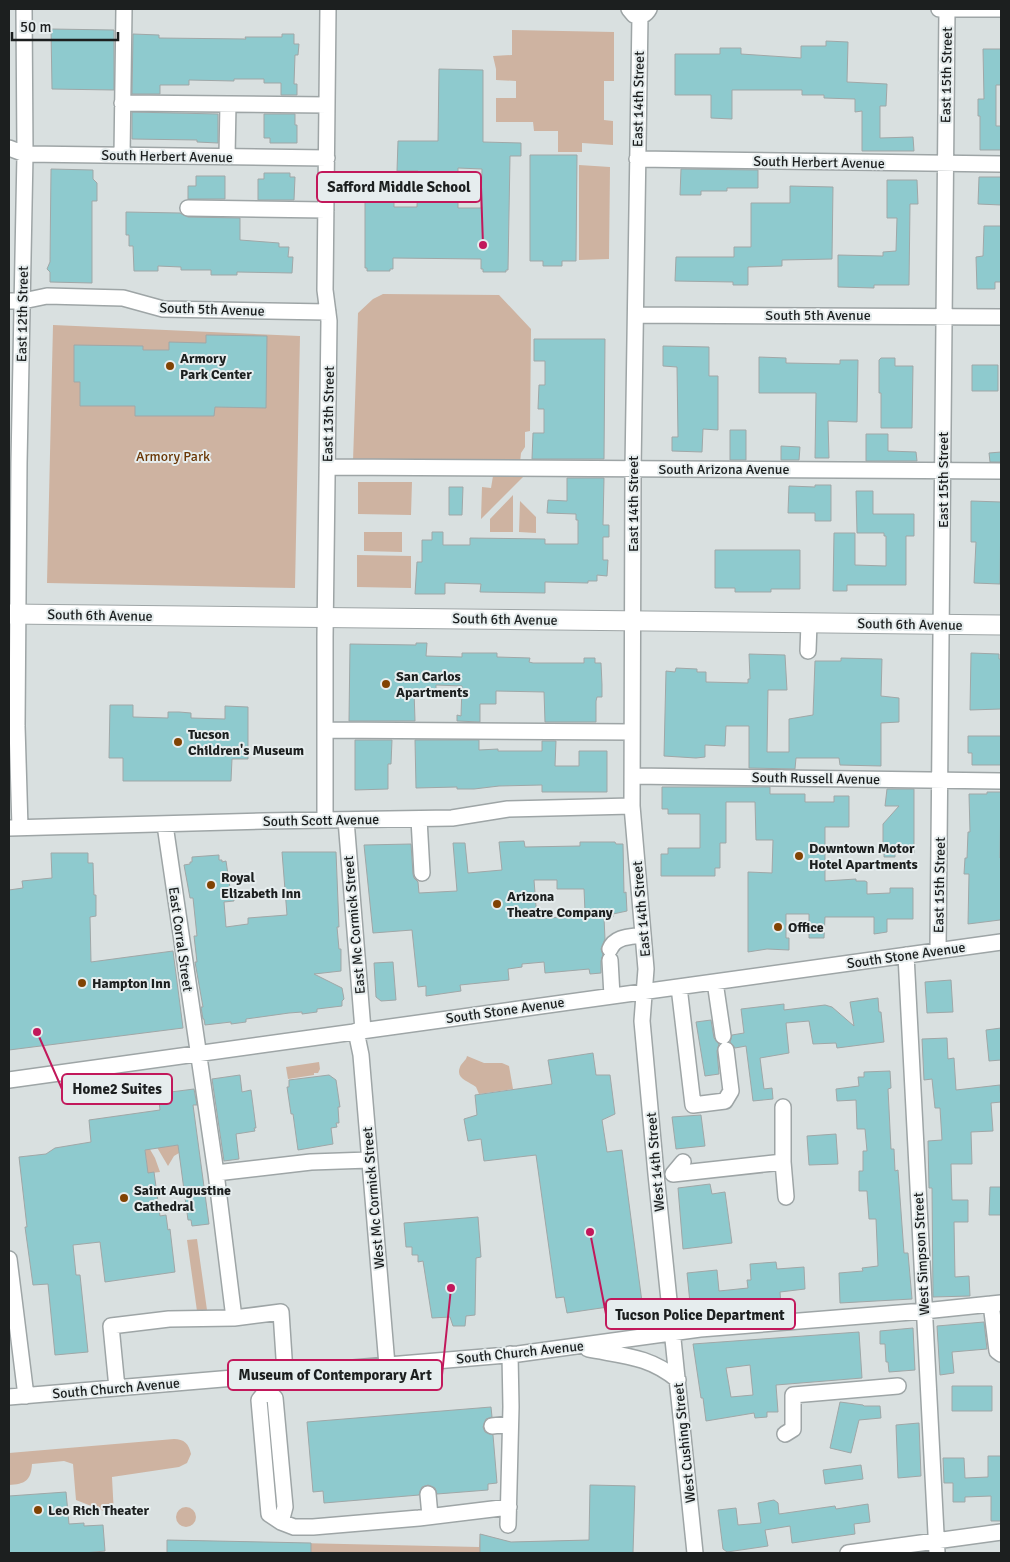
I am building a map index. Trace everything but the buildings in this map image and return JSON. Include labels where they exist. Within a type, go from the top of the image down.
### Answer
[{"type":"main road","name":"South 6th Avenue","points":[[14,614],[1001,625]]},
{"type":"street","name":"East 12th Street","points":[[14,828],[17,726],[14,614],[16,301],[25,154],[25,9]]},
{"type":"street","points":[[122,155],[124,9]]},
{"type":"street","name":"East 13th Street","points":[[325,820],[325,618],[329,327],[326,290],[328,9]]},
{"type":"street","points":[[939,9],[1001,9]]},
{"type":"street","name":"East 15th Street","points":[[938,950],[947,9]]},
{"type":"street","name":"East 14th Street","points":[[639,11],[633,468],[632,806],[646,968],[644,992]]},
{"type":"street","points":[[122,103],[327,105]]},
{"type":"street","points":[[227,156],[228,104]]},
{"type":"street","name":"South Herbert Avenue","points":[[9,148],[25,154],[327,158]]},
{"type":"street","name":"South Herbert Avenue","points":[[637,159],[1001,164]]},
{"type":"street","points":[[188,208],[326,210]]},
{"type":"street","name":"South 5th Avenue","points":[[16,301],[47,296],[123,298],[164,310],[328,312]]},
{"type":"street","name":"South 5th Avenue","points":[[636,315],[1001,317]]},
{"type":"street","name":"South Arizona Avenue","points":[[327,467],[1001,471]]},
{"type":"street","points":[[808,651],[809,623]]},
{"type":"street","points":[[325,730],[632,732]]},
{"type":"street","name":"South Russell Avenue","points":[[632,776],[1001,781]]},
{"type":"street","name":"South Scott Avenue","points":[[14,828],[458,817],[508,809],[632,806]]},
{"type":"street","points":[[420,818],[422,873]]},
{"type":"street","name":"East Mc Cormick Street","points":[[346,820],[359,1031]]},
{"type":"street","name":"East Corral Street","points":[[165,825],[216,1173],[234,1318]]},
{"type":"street","points":[[612,996],[610,954],[615,942],[619,939],[643,935]]},
{"type":"street","name":"South Stone Avenue","points":[[9,1080],[1001,942]]},
{"type":"street","name":"West Simpson Street","points":[[906,955],[936,1547]]},
{"type":"street","points":[[679,987],[693,1105],[725,1101],[731,1091],[715,982]]},
{"type":"street","name":"West 14th Street","points":[[644,992],[642,1021],[672,1333]]},
{"type":"street","name":"West Mc Cormick Street","points":[[359,1031],[387,1366]]},
{"type":"street","points":[[783,1107],[783,1162],[786,1197]]},
{"type":"street","points":[[216,1173],[311,1162],[370,1160]]},
{"type":"street","points":[[683,1162],[673,1174],[783,1162]]},
{"type":"street","points":[[9,1259],[26,1396]]},
{"type":"street","points":[[996,1304],[997,1351],[1001,1354]]},
{"type":"street","name":"South Church Avenue","points":[[9,1397],[387,1366],[574,1347],[700,1329],[996,1304]]},
{"type":"street","points":[[117,1388],[111,1326],[170,1319],[234,1318],[281,1312],[285,1373]]},
{"type":"street","name":"West Cushing Street","points":[[672,1333],[695,1553]]},
{"type":"street","points":[[574,1347],[650,1362],[664,1368],[678,1380]]},
{"type":"street","points":[[508,1525],[510,1354]]},
{"type":"street","points":[[266,1375],[267,1390],[259,1400],[269,1514],[281,1522],[294,1527],[313,1527],[508,1507]]},
{"type":"street","points":[[785,1434],[793,1429],[793,1395],[898,1386]]},
{"type":"street","points":[[492,1426],[510,1424]]},
{"type":"street","points":[[428,1494],[430,1516]]},
{"type":"street","points":[[848,1553],[936,1547],[1001,1532]]},
{"type":"green space","points":[[512,30],[614,32],[614,81],[604,81],[604,120],[613,121],[613,145],[582,143],[582,152],[558,152],[558,131],[534,131],[533,122],[496,122],[496,98],[516,98],[516,81],[496,80],[493,56],[512,55]]},
{"type":"green space","points":[[579,165],[610,167],[609,259],[579,260]]},
{"type":"green space","points":[[383,294],[499,295],[531,329],[530,431],[525,432],[525,447],[521,453],[520,463],[353,461],[358,313],[373,299]]},
{"type":"green space","name":"Armory Park","points":[[53,325],[300,336],[295,588],[47,583]]},
{"type":"green space","points":[[493,476],[524,476],[481,519],[482,487],[491,488]]},
{"type":"green space","points":[[358,482],[412,482],[411,515],[358,514]]},
{"type":"green space","points":[[513,495],[513,532],[490,532],[490,519]]},
{"type":"green space","points":[[520,501],[536,517],[536,533],[519,532]]},
{"type":"green space","points":[[364,532],[402,532],[402,552],[364,551]]},
{"type":"green space","points":[[357,555],[411,556],[411,588],[357,587]]},
{"type":"green space","points":[[467,1056],[484,1063],[502,1063],[509,1066],[513,1089],[479,1094],[476,1087],[463,1079],[459,1074],[460,1067]]},
{"type":"green space","points":[[319,1062],[320,1069],[318,1073],[288,1079],[286,1067]]},
{"type":"green space","points":[[144,1139],[155,1158],[160,1172],[143,1174],[141,1166],[147,1165]]},
{"type":"green space","points":[[155,1144],[164,1147],[178,1145],[179,1153],[174,1156],[168,1166]]},
{"type":"green space","points":[[197,1239],[207,1310],[197,1311],[187,1240]]},
{"type":"green space","points":[[174,1439],[183,1441],[189,1447],[191,1454],[187,1463],[179,1467],[112,1477],[114,1515],[76,1500],[73,1464],[64,1461],[32,1464],[29,1478],[19,1484],[9,1485],[9,1453]]},
{"type":"green space","points":[[186,1507],[193,1510],[196,1517],[193,1524],[186,1527],[179,1524],[176,1517],[179,1510]]},
{"type":"green space","points":[[480,1534],[511,1542],[590,1540],[580,1553],[167,1553],[167,1540],[479,1547]]},
{"type":"place","name":"Safford Middle School","points":[[483,245]]},
{"type":"place","name":"Armory Park Center","points":[[170,366]]},
{"type":"place","name":"San Carlos Apartments","points":[[386,684]]},
{"type":"place","name":"Tucson Children's Museum","points":[[178,742]]},
{"type":"place","name":"Downtown Motor Hotel Apartments","points":[[799,856]]},
{"type":"place","name":"Royal Elizabeth Inn","points":[[211,885]]},
{"type":"place","name":"Arizona Theatre Company","points":[[497,904]]},
{"type":"place","name":"Office","points":[[778,927]]},
{"type":"place","name":"Hampton Inn","points":[[82,983]]},
{"type":"place","name":"Home2 Suites","points":[[37,1032]]},
{"type":"place","name":"Saint Augustine Cathedral","points":[[124,1198]]},
{"type":"place","name":"Tucson Police Department","points":[[590,1232]]},
{"type":"place","name":"Museum of Contemporary Art","points":[[451,1288]]},
{"type":"place","name":"Leo Rich Theater","points":[[38,1510]]}]
